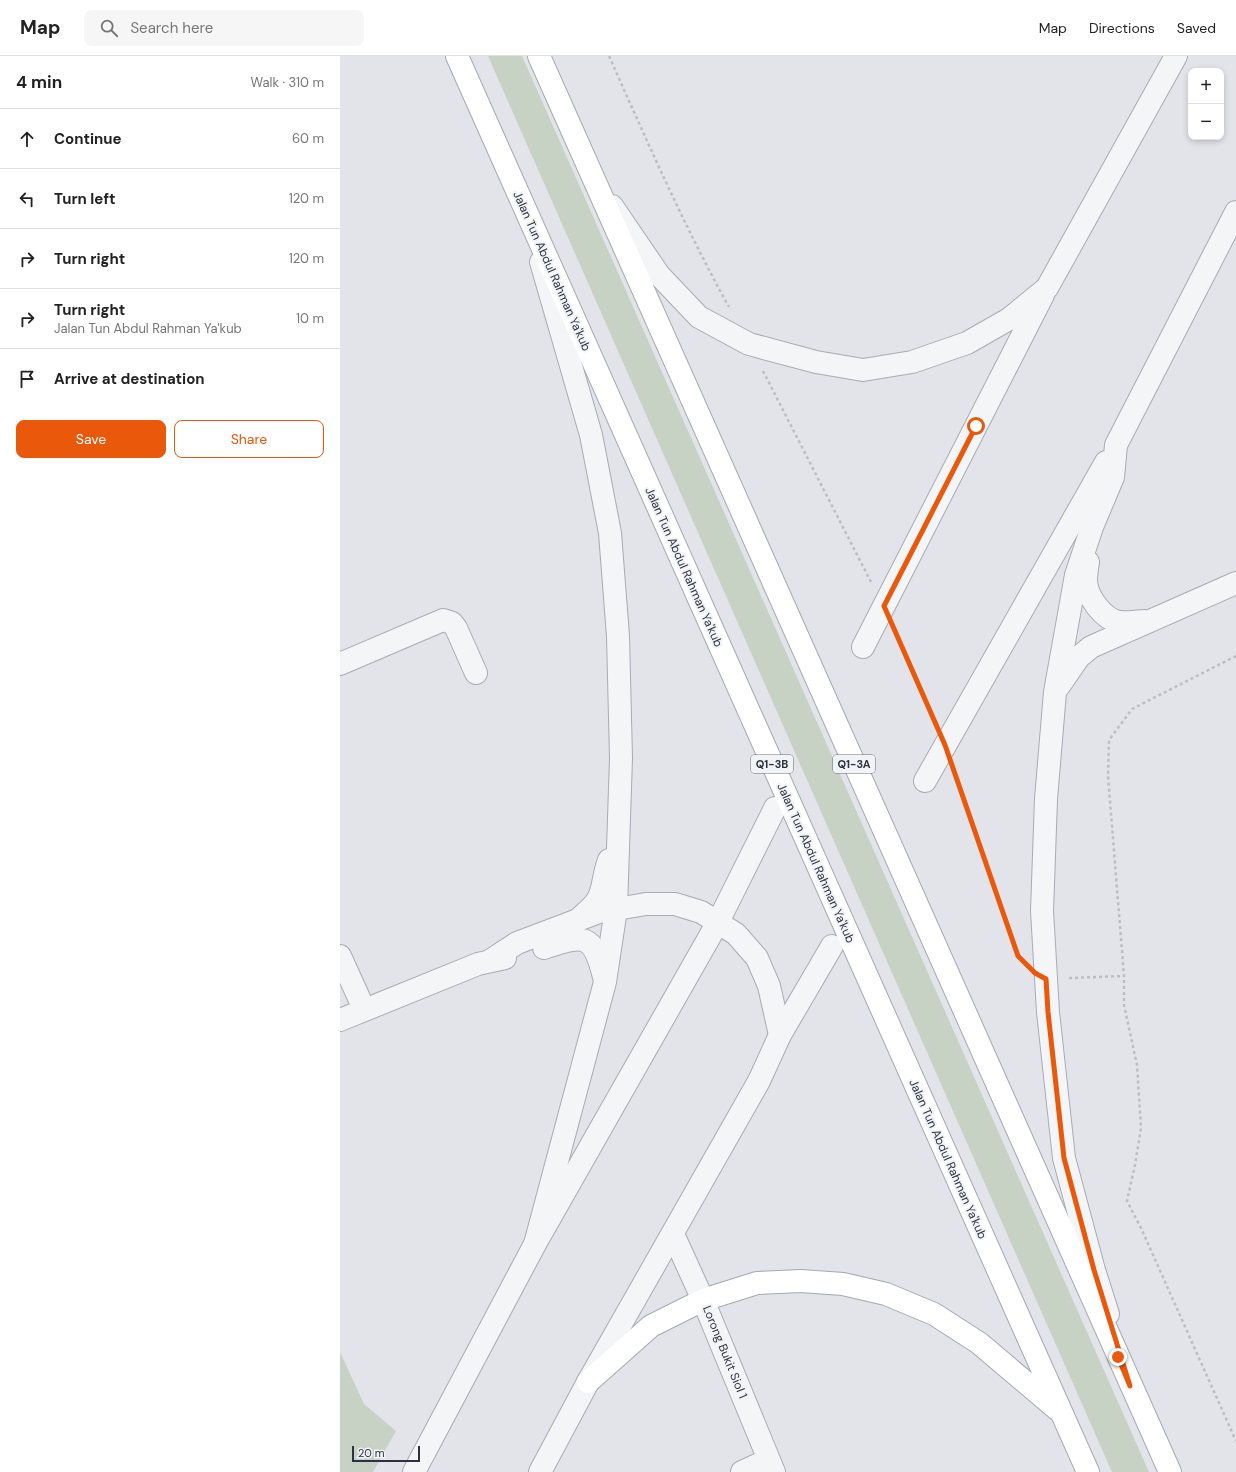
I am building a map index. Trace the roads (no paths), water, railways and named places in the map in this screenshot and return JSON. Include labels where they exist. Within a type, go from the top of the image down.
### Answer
[{"type":"main road","name":"Jalan Tun Abdul Rahman Ya'kub","points":[[457,56],[1088,1472]]},
{"type":"main road","name":"Q1-3A","points":[[539,56],[1130,1386],[1170,1472]]},
{"type":"main road","points":[[588,1382],[651,1326],[703,1300],[757,1283],[800,1281],[843,1284],[886,1294],[934,1314],[979,1343],[1061,1412]]},
{"type":"street","points":[[863,647],[1047,288],[1176,56]]},
{"type":"street","points":[[592,176],[659,275],[699,317],[749,344],[816,362],[864,370],[912,362],[967,343],[1009,319],[1047,288]]},
{"type":"street","points":[[925,781],[1116,445],[1236,212]]},
{"type":"street","points":[[530,222],[591,435],[610,533],[618,636],[622,758],[617,853],[616,909],[605,982],[535,1244]]},
{"type":"street","points":[[1116,445],[1113,477],[1092,527],[1076,575],[1055,692],[1045,807],[1042,910],[1048,1012],[1064,1158],[1094,1270],[1130,1386]]},
{"type":"street","points":[[1092,527],[1086,582],[1097,607],[1106,615],[1119,622],[1148,621]]},
{"type":"street","points":[[1055,692],[1079,657],[1091,647],[1236,583]]},
{"type":"street","points":[[340,664],[443,620],[452,623],[456,628],[476,673]]},
{"type":"street","points":[[414,1472],[535,1244],[718,922],[775,808]]},
{"type":"street","points":[[579,920],[594,905],[599,897],[605,869],[611,858],[617,853]]},
{"type":"street","points":[[492,960],[517,943],[579,920],[616,909],[646,904],[675,904],[700,912],[718,922],[736,934],[757,958],[769,986],[780,1035]]},
{"type":"street","points":[[340,1020],[364,1009],[492,960],[526,954],[570,939],[582,939],[593,946],[599,957],[605,982]]},
{"type":"street","points":[[540,1472],[588,1382],[759,1081],[780,1035],[832,946]]},
{"type":"street","points":[[340,956],[364,1009]]},
{"type":"street","name":"Lorong Bukit Siol 1","points":[[673,1234],[703,1300],[771,1466]]},
{"type":"street","points":[[742,1472],[771,1466]]}]
